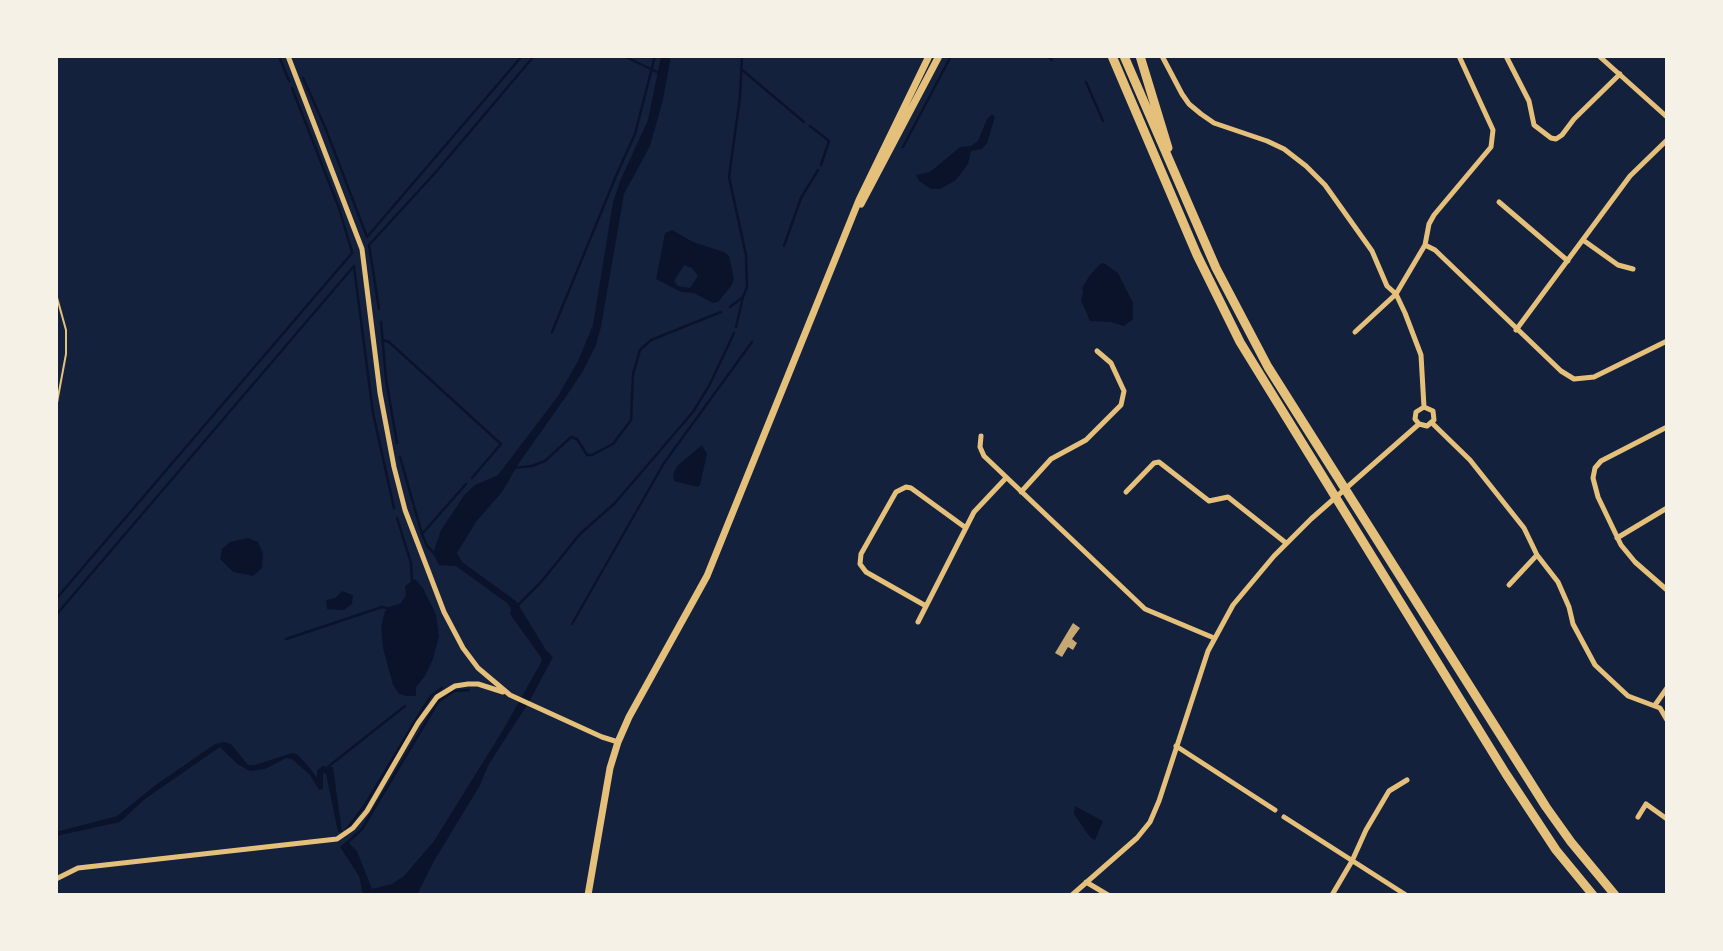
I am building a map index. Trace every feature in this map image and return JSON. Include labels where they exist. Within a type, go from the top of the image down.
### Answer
[{"type":"highway","points":[[1112,56],[1197,255],[1240,342],[1512,784],[1556,850],[1593,895]]},
{"type":"highway","points":[[1124,56],[1216,268],[1251,337],[1546,807],[1570,842],[1615,895]]},
{"type":"highway","points":[[1140,56],[1165,134],[1172,166]]},
{"type":"main road","points":[[588,895],[608,780],[618,742],[629,717],[707,576],[866,182],[929,56]]},
{"type":"main road","points":[[849,226],[939,56]]},
{"type":"street","points":[[288,56],[362,248],[385,427],[405,510],[444,612],[463,648],[486,675],[510,695]]},
{"type":"street","points":[[1162,56],[1182,94],[1201,114],[1230,130],[1284,149],[1325,185],[1372,251],[1387,286],[1396,294],[1421,355],[1424,407]]},
{"type":"street","points":[[1355,332],[1396,294],[1425,245],[1434,215],[1491,147],[1493,130],[1460,56]]},
{"type":"street","points":[[1506,56],[1529,101],[1534,125],[1556,139],[1620,74]]},
{"type":"street","points":[[1599,56],[1667,117]]},
{"type":"street","points":[[1516,330],[1630,176],[1667,140]]},
{"type":"street","points":[[1499,202],[1567,261]]},
{"type":"street","points":[[1583,240],[1618,265],[1633,269]]},
{"type":"street","points":[[1425,245],[1434,250],[1561,371],[1580,380],[1594,377],[1667,341]]},
{"type":"street","points":[[1021,492],[1051,459],[1086,440],[1121,405],[1124,391],[1111,363],[1097,351]]},
{"type":"street","points":[[1424,407],[1433,411],[1435,417],[1427,426],[1419,424],[1415,419],[1416,412],[1424,407]]},
{"type":"street","points":[[1432,423],[1460,450],[1524,528],[1538,555],[1558,582],[1573,624],[1595,665],[1628,696],[1655,705],[1667,720]]},
{"type":"street","points":[[1072,895],[1147,827],[1159,801],[1214,638],[1222,622],[1251,582],[1311,519],[1419,424]]},
{"type":"street","points":[[1667,427],[1606,458],[1597,464],[1594,474],[1595,489],[1617,538],[1635,562],[1667,590]]},
{"type":"street","points":[[981,436],[981,453],[1145,609],[1214,638]]},
{"type":"street","points":[[1126,492],[1154,463],[1159,462],[1209,501],[1228,498],[1286,543]]},
{"type":"street","points":[[918,622],[974,512],[1006,478]]},
{"type":"street","points":[[926,606],[866,572],[860,564],[861,554],[896,492],[905,487],[911,488],[966,528]]},
{"type":"street","points":[[1617,538],[1667,508]]},
{"type":"street","points":[[1509,584],[1538,555]]},
{"type":"street","points":[[478,684],[486,675]]},
{"type":"street","points":[[56,879],[78,868],[337,839],[353,828],[367,811],[429,705],[455,686],[478,684],[618,742]]},
{"type":"street","points":[[1655,705],[1667,688]]},
{"type":"street","points":[[1176,746],[1275,810]]},
{"type":"street","points":[[1332,895],[1390,791],[1407,780]]},
{"type":"street","points":[[1638,817],[1646,804],[1667,819]]},
{"type":"street","points":[[1283,817],[1406,895]]},
{"type":"street","points":[[1086,882],[1108,895]]},
{"type":"path","points":[[56,294],[66,330],[66,354],[56,408]]},
{"type":"water","points":[[661,56],[671,56],[663,100],[650,146],[624,194],[596,345],[567,395],[502,492],[476,522],[457,553],[462,562],[516,601],[553,657],[529,702],[489,764],[479,787],[434,861],[417,895],[363,895],[359,876],[340,847],[347,841],[357,851],[372,889],[392,884],[404,876],[434,841],[503,730],[542,660],[510,614],[511,609],[507,603],[456,566],[439,565],[433,553],[441,530],[465,494],[475,485],[498,475],[558,396],[578,361],[593,325],[613,202],[648,120]]},
{"type":"water","points":[[992,114],[995,117],[987,143],[982,149],[971,151],[968,164],[956,180],[940,189],[931,189],[919,181],[916,175],[930,172],[960,147],[971,146],[978,141],[987,119]]},
{"type":"water","points":[[672,230],[693,242],[729,256],[734,278],[732,285],[718,302],[713,303],[694,293],[681,292],[656,279],[665,233]],"holes":[[[684,265],[692,268],[698,276],[690,288],[678,286],[674,281]]]},
{"type":"water","points":[[1104,263],[1118,273],[1133,303],[1133,319],[1124,326],[1090,321],[1081,300],[1082,288],[1090,275]]},
{"type":"water","points":[[702,445],[707,454],[700,485],[698,487],[674,481],[673,474],[677,466]]},
{"type":"water","points":[[248,538],[258,542],[263,553],[262,568],[253,576],[233,572],[220,559],[222,549],[230,542]]},
{"type":"water","points":[[415,579],[423,588],[436,615],[439,636],[433,659],[416,687],[416,696],[406,696],[399,694],[393,685],[383,648],[381,627],[385,611],[401,603],[406,595],[405,586]]},
{"type":"water","points":[[342,591],[353,595],[352,604],[344,610],[327,609],[326,600],[335,598]]},
{"type":"water","points":[[215,744],[231,744],[248,765],[292,753],[297,754],[317,778],[317,771],[322,766],[333,767],[342,832],[338,832],[326,774],[323,773],[323,789],[319,790],[310,775],[292,759],[286,758],[265,769],[250,771],[237,764],[220,747],[145,799],[120,822],[56,836],[56,832],[117,816],[157,784]]},
{"type":"water","points":[[1075,806],[1103,821],[1095,840],[1074,814]]},
{"type":"building","points":[[1073,623],[1080,628],[1072,639],[1077,643],[1073,650],[1068,647],[1062,657],[1055,653]]},
{"type":"waterway","points":[[279,56],[289,81]]},
{"type":"waterway","points":[[367,237],[522,56]]},
{"type":"waterway","points":[[369,245],[435,173],[534,56]]},
{"type":"waterway","points":[[624,56],[659,73]]},
{"type":"waterway","points":[[552,332],[635,134],[655,56]]},
{"type":"waterway","points":[[730,307],[743,297],[747,287],[746,255],[729,177],[740,97],[742,56]]},
{"type":"waterway","points":[[903,147],[951,56]]},
{"type":"waterway","points":[[1047,56],[1052,60]]},
{"type":"waterway","points":[[741,69],[804,122]]},
{"type":"waterway","points":[[303,78],[325,127],[367,237]]},
{"type":"waterway","points":[[1086,82],[1103,121]]},
{"type":"waterway","points":[[292,88],[339,208],[352,252]]},
{"type":"waterway","points":[[810,126],[829,141],[821,165]]},
{"type":"waterway","points":[[784,246],[801,198],[818,170]]},
{"type":"waterway","points":[[369,245],[379,309]]},
{"type":"waterway","points":[[56,599],[352,253]]},
{"type":"waterway","points":[[56,615],[354,266]]},
{"type":"waterway","points":[[354,267],[373,413],[394,508]]},
{"type":"waterway","points":[[736,327],[743,297]]},
{"type":"waterway","points":[[513,468],[532,466],[545,461],[571,437],[577,439],[587,455],[613,444],[631,420],[633,374],[640,350],[651,340],[721,312]]},
{"type":"waterway","points":[[381,322],[386,379],[397,443]]},
{"type":"waterway","points":[[516,607],[541,582],[580,534],[615,503],[693,412],[710,384],[734,333]]},
{"type":"waterway","points":[[383,340],[389,342],[501,444],[472,478]]},
{"type":"waterway","points":[[572,624],[664,463],[752,342]]},
{"type":"waterway","points":[[400,457],[422,534],[427,546],[434,553]]},
{"type":"waterway","points":[[422,534],[466,484]]},
{"type":"waterway","points":[[397,518],[411,563],[412,582]]},
{"type":"waterway","points":[[286,639],[382,607],[388,608]]},
{"type":"waterway","points":[[346,830],[365,805],[431,696],[442,688]]},
{"type":"waterway","points":[[347,843],[362,829],[438,702],[454,691],[469,690]]},
{"type":"waterway","points":[[329,766],[405,706]]}]
